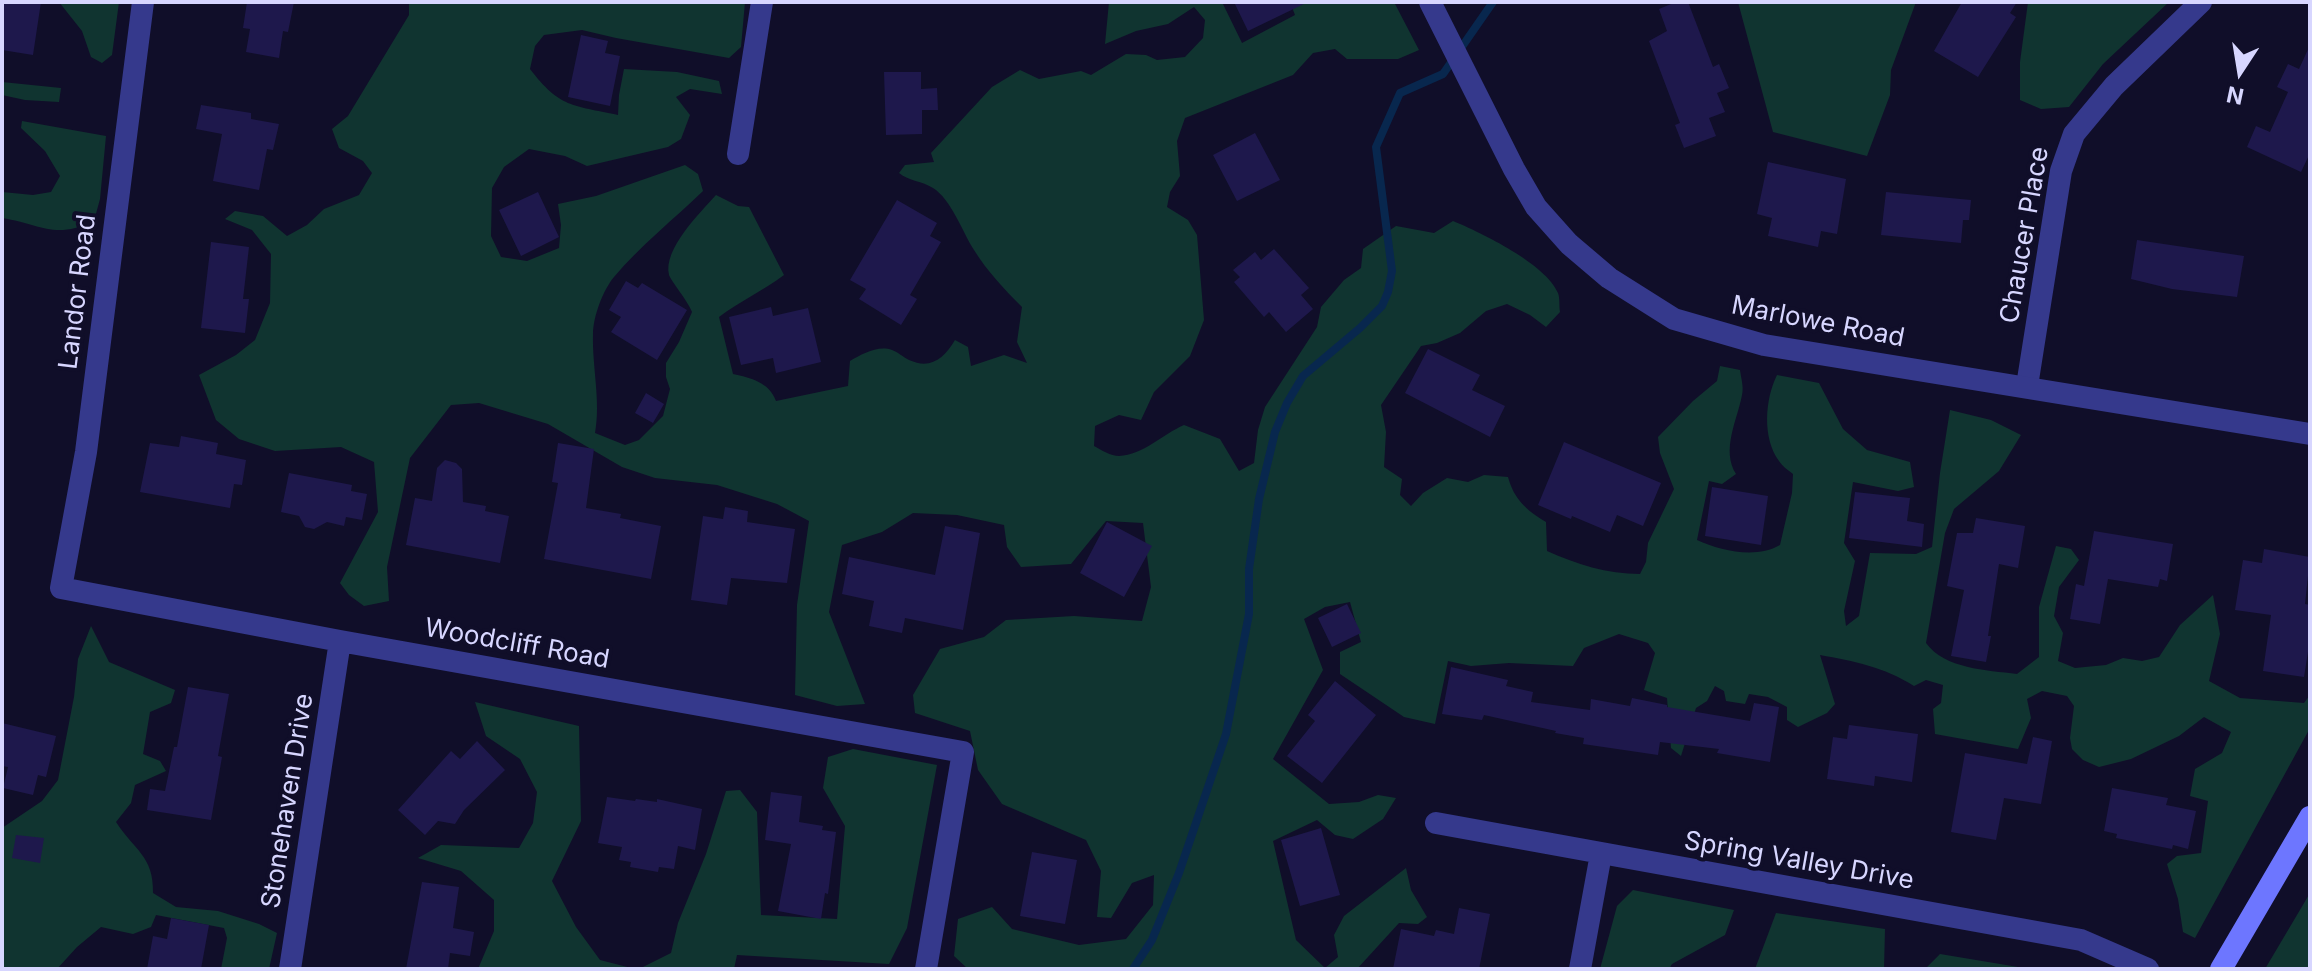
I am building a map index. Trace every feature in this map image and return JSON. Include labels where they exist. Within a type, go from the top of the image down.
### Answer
[{"type":"main road","points":[[2221,969],[2310,817]]},
{"type":"street","name":"Landor Road","points":[[61,588],[86,452],[143,2]]},
{"type":"street","points":[[738,154],[762,2]]},
{"type":"street","name":"Marlowe Road","points":[[1430,2],[1536,207],[1569,244],[1609,278],[1674,319],[1764,345],[2310,434]]},
{"type":"street","name":"Chaucer Place","points":[[2027,386],[2061,171],[2074,134],[2114,86],[2201,2]]},
{"type":"street","name":"Woodcliff Road","points":[[61,588],[963,752],[926,969]]},
{"type":"street","name":"Stonehaven Drive","points":[[290,969],[340,641]]},
{"type":"street","name":"Spring Valley Drive","points":[[1436,823],[2081,940],[2148,969]]},
{"type":"street","points":[[1580,969],[1601,854]]},
{"type":"green space","points":[[59,2],[119,2],[112,55],[102,63],[91,57],[82,31]]},
{"type":"green space","points":[[409,2],[745,2],[741,47],[729,58],[582,30],[544,35],[535,46],[530,69],[550,91],[568,103],[618,115],[624,69],[677,72],[719,81],[722,94],[690,89],[676,97],[690,115],[681,139],[668,147],[587,166],[565,156],[529,149],[504,167],[492,188],[491,236],[501,257],[527,261],[559,248],[561,225],[558,204],[596,196],[685,165],[698,174],[703,191],[614,277],[597,312],[593,327],[597,409],[595,433],[625,445],[639,440],[663,416],[670,389],[666,363],[692,312],[670,278],[669,265],[684,232],[716,195],[738,206],[749,207],[784,275],[719,317],[733,374],[764,385],[776,401],[848,386],[850,361],[876,349],[892,350],[924,364],[941,357],[955,340],[968,347],[971,366],[1004,355],[1027,363],[1017,342],[1022,307],[985,265],[939,193],[899,173],[905,165],[934,162],[931,153],[992,87],[1020,70],[1039,79],[1081,71],[1091,75],[1126,54],[1146,55],[1157,60],[1185,57],[1203,38],[1205,20],[1194,7],[1168,24],[1136,31],[1105,44],[1109,2],[1222,2],[1242,43],[1295,15],[1290,2],[1394,2],[1419,50],[1398,59],[1347,59],[1335,49],[1313,53],[1293,75],[1185,118],[1177,141],[1180,176],[1170,192],[1167,207],[1188,220],[1197,235],[1204,320],[1190,356],[1154,392],[1141,420],[1119,415],[1095,426],[1094,446],[1113,455],[1128,455],[1184,425],[1220,439],[1239,471],[1254,463],[1258,430],[1265,407],[1317,327],[1321,307],[1344,280],[1361,268],[1363,249],[1396,226],[1434,233],[1453,221],[1496,241],[1541,271],[1558,293],[1560,312],[1546,327],[1507,304],[1486,311],[1460,333],[1421,346],[1381,405],[1386,432],[1384,467],[1402,479],[1400,495],[1411,506],[1423,493],[1447,478],[1468,482],[1484,475],[1508,477],[1522,503],[1546,522],[1547,551],[1592,567],[1640,574],[1646,562],[1648,543],[1674,489],[1660,453],[1658,437],[1717,381],[1720,366],[1740,370],[1742,382],[1742,395],[1730,445],[1736,474],[1722,484],[1709,481],[1697,540],[1738,552],[1771,549],[1780,545],[1792,493],[1793,474],[1780,463],[1770,441],[1767,418],[1770,395],[1777,375],[1819,383],[1843,429],[1867,450],[1910,462],[1914,487],[1898,491],[1853,482],[1844,543],[1855,561],[1844,611],[1846,626],[1859,616],[1870,553],[1916,554],[1932,547],[1950,410],[1991,420],[2021,435],[1999,471],[1954,509],[1945,533],[1926,643],[1934,652],[1967,667],[2017,674],[2039,657],[2039,607],[2056,546],[2071,549],[2079,560],[2059,587],[2054,616],[2063,633],[2058,661],[2075,668],[2106,665],[2123,658],[2142,661],[2159,657],[2180,625],[2213,595],[2220,634],[2209,681],[2240,698],[2304,703],[2310,695],[2310,728],[2195,938],[2183,932],[2178,899],[2167,864],[2177,856],[2201,853],[2208,801],[2190,796],[2195,769],[2222,753],[2231,732],[2204,717],[2179,736],[2131,759],[2099,767],[2083,760],[2072,749],[2070,738],[2074,706],[2067,696],[2042,691],[2027,699],[2031,718],[2018,749],[1935,734],[1933,709],[1941,703],[1943,685],[1926,680],[1914,686],[1880,669],[1820,655],[1835,704],[1827,713],[1798,727],[1787,720],[1787,707],[1768,697],[1749,694],[1745,704],[1726,701],[1724,691],[1715,686],[1707,701],[1696,708],[1681,756],[1671,748],[1667,698],[1644,690],[1655,653],[1648,643],[1619,634],[1584,648],[1573,666],[1509,663],[1471,666],[1448,661],[1435,724],[1404,717],[1340,674],[1340,652],[1361,642],[1350,602],[1325,607],[1304,619],[1323,670],[1273,759],[1329,804],[1359,802],[1378,795],[1396,798],[1383,819],[1353,839],[1335,835],[1317,820],[1273,841],[1296,940],[1325,968],[1338,957],[1334,935],[1344,916],[1406,868],[1411,890],[1427,917],[1418,924],[1399,923],[1357,969],[968,969],[954,956],[958,919],[992,907],[1012,929],[1079,945],[1126,939],[1153,905],[1154,875],[1132,883],[1111,918],[1097,917],[1101,871],[1086,840],[1002,804],[978,770],[970,731],[915,713],[913,695],[940,649],[984,637],[1006,620],[1074,616],[1142,621],[1151,587],[1143,523],[1106,521],[1071,564],[1021,567],[1007,547],[1004,525],[957,515],[913,513],[882,532],[842,545],[829,612],[865,704],[837,706],[795,695],[797,605],[809,521],[777,504],[717,485],[655,478],[622,467],[548,424],[479,403],[451,405],[410,458],[387,567],[389,601],[364,606],[349,595],[340,583],[378,512],[374,462],[341,447],[275,451],[239,439],[216,420],[199,375],[236,355],[255,340],[270,303],[271,254],[252,230],[225,219],[235,211],[263,216],[287,236],[307,225],[324,209],[359,195],[372,173],[363,161],[339,148],[332,129],[348,116],[409,15]]},
{"type":"green space","points":[[1738,2],[1916,2],[1891,70],[1890,95],[1867,156],[1773,132]]},
{"type":"green space","points":[[2028,2],[2169,2],[2103,64],[2069,107],[2041,109],[2020,100],[2020,62]]},
{"type":"green space","points":[[2,82],[61,88],[59,102],[2,95]]},
{"type":"green space","points":[[22,121],[106,136],[100,199],[94,221],[80,227],[58,230],[2,218],[2,192],[33,195],[51,192],[60,176],[45,151],[21,128]]},
{"type":"green space","points":[[91,626],[109,662],[175,690],[171,703],[150,712],[143,754],[160,761],[166,771],[135,785],[131,803],[116,822],[142,854],[150,870],[153,893],[176,907],[218,911],[277,933],[269,969],[221,969],[227,938],[224,928],[156,915],[151,927],[133,934],[101,927],[57,969],[2,969],[2,828],[42,801],[58,780],[78,659]]},
{"type":"green space","points":[[475,702],[579,726],[581,821],[552,881],[576,927],[600,960],[635,969],[478,969],[494,931],[494,900],[461,871],[418,858],[441,845],[519,848],[533,823],[537,792],[520,759],[486,736]]},
{"type":"green space","points":[[853,749],[937,765],[907,928],[889,964],[737,955],[734,969],[639,969],[671,953],[678,923],[706,854],[726,791],[740,790],[757,812],[761,915],[837,919],[845,826],[823,788],[828,757]]},
{"type":"green space","points":[[1633,890],[1734,910],[1725,935],[1672,964],[1669,969],[1600,969],[1617,906]]},
{"type":"green space","points":[[2310,893],[2310,969],[2265,969]]},
{"type":"green space","points":[[1776,913],[1885,929],[1884,969],[1755,969]]},
{"type":"green space","points":[[1940,954],[2018,967],[2025,969],[1925,969]]},
{"type":"building","points":[[2,2],[41,2],[33,55],[2,50]]},
{"type":"building","points":[[247,2],[294,2],[288,32],[283,31],[279,58],[246,52],[250,29],[243,28]]},
{"type":"building","points":[[1234,2],[1308,2],[1248,31]]},
{"type":"building","points":[[1676,2],[1688,2],[1713,67],[1719,64],[1729,88],[1717,93],[1725,112],[1709,118],[1716,136],[1684,148],[1675,125],[1680,123],[1649,41],[1667,31],[1659,9]]},
{"type":"building","points":[[1962,2],[2017,2],[2010,13],[2016,17],[1978,77],[1934,51]]},
{"type":"building","points":[[581,35],[608,41],[605,53],[620,56],[610,106],[568,97]]},
{"type":"building","points":[[2310,45],[2310,153],[2301,172],[2247,147],[2256,126],[2270,132],[2288,92],[2277,87],[2288,64],[2299,69]]},
{"type":"building","points":[[884,72],[921,72],[921,89],[937,88],[938,110],[922,110],[922,134],[886,135]]},
{"type":"building","points":[[201,105],[251,113],[251,119],[279,124],[273,150],[267,149],[259,190],[213,181],[222,134],[196,129]]},
{"type":"building","points":[[1255,133],[1280,180],[1237,201],[1213,155]]},
{"type":"building","points":[[1768,162],[1846,179],[1837,234],[1821,231],[1818,247],[1768,236],[1772,218],[1757,214]]},
{"type":"building","points":[[538,192],[559,237],[521,256],[499,210]]},
{"type":"building","points":[[1886,192],[1971,200],[1969,220],[1963,220],[1961,243],[1881,235]]},
{"type":"building","points":[[897,200],[937,223],[930,236],[941,242],[910,295],[917,299],[901,325],[859,299],[866,289],[850,280]]},
{"type":"building","points":[[2137,240],[2244,256],[2237,297],[2172,289],[2131,279]]},
{"type":"building","points":[[211,242],[249,247],[243,299],[249,299],[245,333],[201,328]]},
{"type":"building","points":[[1274,249],[1309,288],[1301,295],[1313,309],[1286,332],[1269,312],[1264,317],[1234,282],[1240,277],[1233,270],[1255,252],[1261,260]]},
{"type":"building","points":[[626,281],[638,288],[642,283],[687,310],[657,360],[611,332],[621,317],[609,310]]},
{"type":"building","points":[[771,307],[773,316],[808,308],[821,362],[776,373],[773,358],[741,365],[729,317]]},
{"type":"building","points":[[1428,349],[1480,375],[1472,390],[1505,406],[1490,437],[1405,393]]},
{"type":"building","points":[[646,393],[664,404],[653,423],[635,413]]},
{"type":"building","points":[[181,436],[218,443],[216,454],[246,460],[242,485],[234,484],[230,508],[140,492],[150,443],[179,447]]},
{"type":"building","points":[[1564,442],[1661,483],[1643,526],[1617,515],[1610,532],[1538,505]]},
{"type":"building","points":[[558,443],[594,449],[586,508],[661,526],[651,579],[544,559],[558,483],[552,482]]},
{"type":"building","points":[[445,460],[456,463],[462,469],[463,502],[486,506],[485,511],[509,516],[500,563],[406,545],[415,498],[432,501],[437,468]]},
{"type":"building","points":[[289,473],[352,485],[351,491],[367,494],[362,520],[346,517],[344,526],[327,522],[314,529],[305,527],[299,516],[281,512]]},
{"type":"building","points":[[1712,487],[1768,496],[1761,545],[1705,536]]},
{"type":"building","points":[[1855,492],[1910,498],[1907,521],[1924,524],[1922,547],[1849,538]]},
{"type":"building","points":[[725,507],[748,511],[747,522],[795,529],[787,583],[731,578],[727,605],[691,600],[703,516],[723,519]]},
{"type":"building","points":[[1976,518],[2025,526],[2018,568],[1999,564],[1986,662],[1951,656],[1964,590],[1947,586],[1957,533],[1973,533]]},
{"type":"building","points":[[1107,522],[1152,546],[1124,597],[1080,573]]},
{"type":"building","points":[[945,526],[980,533],[963,630],[905,618],[902,633],[869,626],[874,601],[842,594],[849,557],[935,575]]},
{"type":"building","points":[[2094,531],[2173,544],[2167,581],[2160,579],[2158,587],[2108,579],[2100,624],[2070,619],[2076,584],[2084,586]]},
{"type":"building","points":[[2264,549],[2310,557],[2305,604],[2310,605],[2310,639],[2304,677],[2263,671],[2271,615],[2235,610],[2243,560],[2262,563]]},
{"type":"building","points":[[1347,604],[1361,633],[1332,647],[1318,618]]},
{"type":"building","points":[[1451,667],[1508,680],[1506,686],[1533,692],[1531,702],[1590,710],[1591,699],[1630,706],[1632,698],[1750,721],[1754,703],[1779,707],[1770,762],[1717,753],[1719,749],[1660,742],[1658,755],[1583,744],[1584,738],[1484,715],[1482,720],[1442,714]]},
{"type":"building","points":[[1335,681],[1376,715],[1322,783],[1287,756],[1315,721],[1308,715]]},
{"type":"building","points":[[188,687],[229,694],[211,820],[147,810],[150,789],[165,791]]},
{"type":"building","points":[[2,723],[56,736],[46,777],[38,775],[33,795],[3,788],[8,767],[2,766]]},
{"type":"building","points":[[1849,725],[1918,734],[1912,782],[1875,776],[1874,786],[1827,779],[1833,737],[1847,739]]},
{"type":"building","points":[[2033,737],[2052,741],[2041,804],[2004,798],[1996,840],[1951,832],[1965,753],[2027,764]]},
{"type":"building","points":[[477,741],[505,770],[464,810],[455,824],[438,821],[425,835],[398,810],[451,751],[460,759]]},
{"type":"building","points":[[2112,788],[2168,798],[2166,805],[2196,811],[2188,849],[2173,845],[2172,849],[2116,838],[2117,834],[2104,831]]},
{"type":"building","points":[[771,792],[802,796],[799,822],[823,826],[822,830],[836,832],[828,894],[825,893],[821,919],[778,911],[791,844],[765,840]]},
{"type":"building","points":[[607,797],[657,802],[657,799],[702,809],[695,850],[678,846],[674,869],[659,867],[658,872],[630,867],[631,862],[619,860],[622,847],[598,843]]},
{"type":"building","points":[[1321,828],[1340,895],[1300,906],[1281,840]]},
{"type":"building","points":[[16,835],[44,838],[40,863],[12,858]]},
{"type":"building","points":[[1032,852],[1077,860],[1065,924],[1020,916]]},
{"type":"building","points":[[422,882],[459,887],[453,928],[474,932],[470,956],[450,953],[448,969],[406,969]]},
{"type":"building","points":[[1459,908],[1490,914],[1479,969],[1393,969],[1401,929],[1434,936],[1436,930],[1454,934]]},
{"type":"building","points":[[171,918],[209,925],[201,969],[147,969],[153,936],[167,939]]},
{"type":"waterway","points":[[1133,969],[1152,940],[1179,873],[1226,734],[1249,614],[1249,569],[1259,499],[1275,432],[1303,376],[1360,328],[1382,306],[1388,292],[1392,271],[1376,147],[1400,93],[1443,74],[1493,2]]}]
